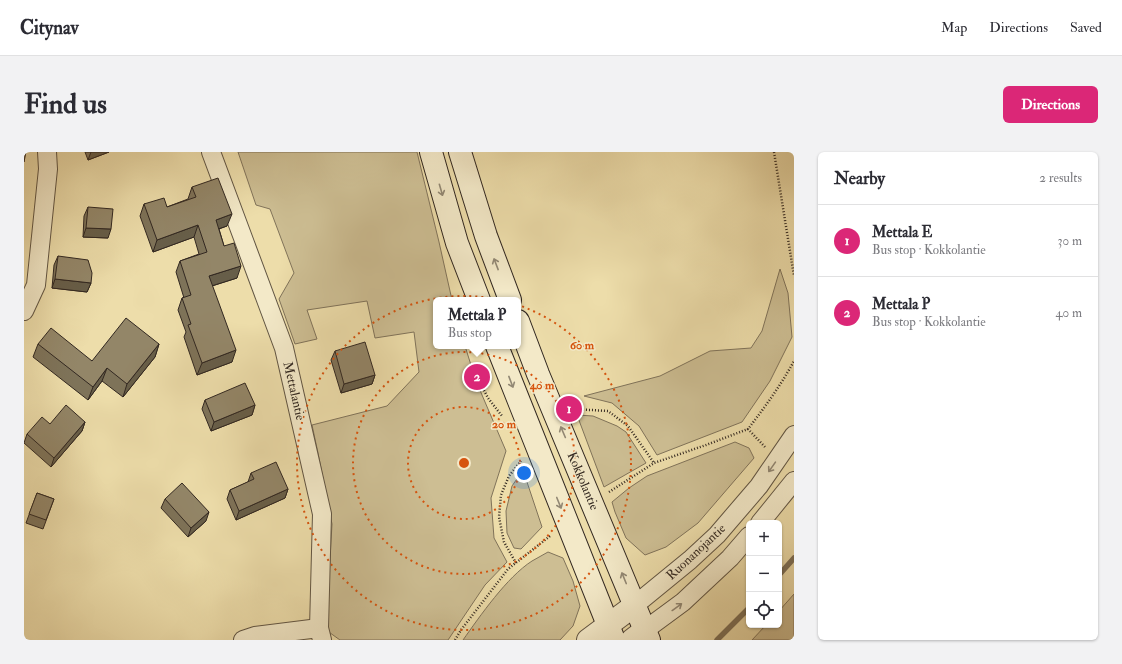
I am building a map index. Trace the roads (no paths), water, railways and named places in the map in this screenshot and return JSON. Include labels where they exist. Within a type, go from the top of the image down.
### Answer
[{"type":"main road","points":[[431,152],[457,243],[478,297]]},
{"type":"main road","points":[[460,152],[486,236],[509,297]]},
{"type":"main road","name":"Kokkolantie","points":[[521,329],[538,374],[635,605],[642,637]]},
{"type":"main road","points":[[498,349],[611,632]]},
{"type":"main road","points":[[588,640],[611,632],[635,605]]},
{"type":"street","points":[[24,311],[36,285],[48,169],[47,152]]},
{"type":"street","name":"Mettalantie","points":[[211,152],[284,348],[322,514],[320,634]]},
{"type":"street","name":"Ruonanojantie","points":[[635,605],[718,535],[759,486],[794,435]]},
{"type":"street","points":[[762,520],[794,481]]},
{"type":"street","name":"Ruonanojantie","points":[[642,637],[683,602],[730,558],[746,539]]},
{"type":"street","points":[[243,640],[255,636],[320,634]]},
{"type":"waterway","points":[[782,572],[794,558]]},
{"type":"waterway","points":[[717,640],[746,611]]},
{"type":"place","name":"Mettala P","points":[[477,377]]},
{"type":"place","name":"Mettala E","points":[[569,409]]}]
